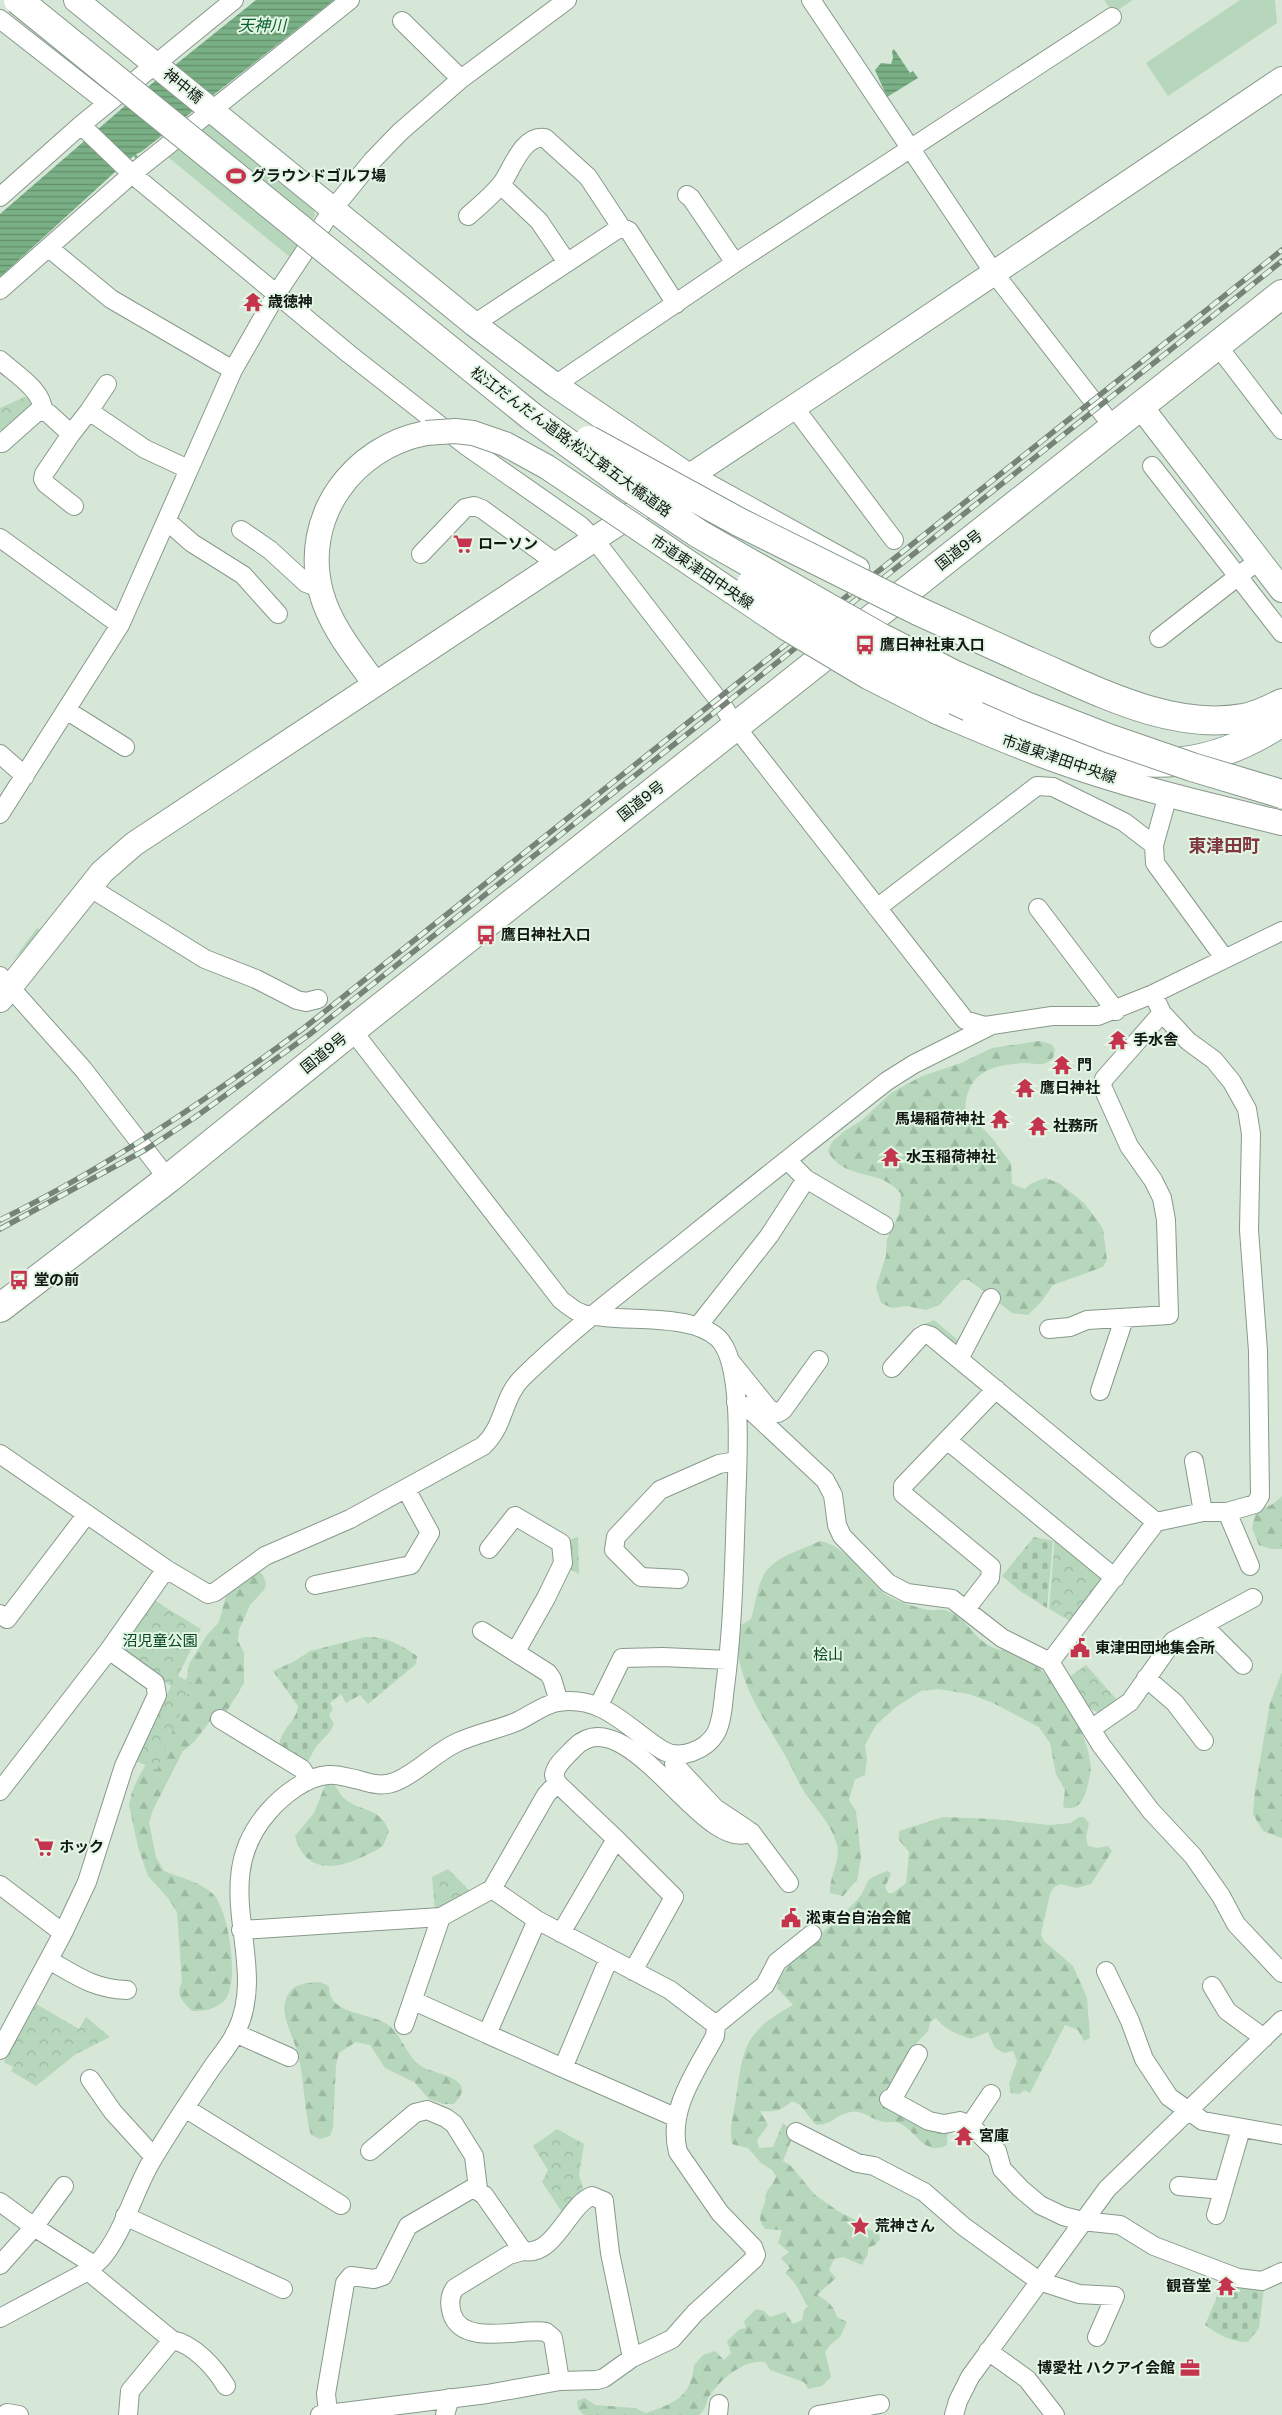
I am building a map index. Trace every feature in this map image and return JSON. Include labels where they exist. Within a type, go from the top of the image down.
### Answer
[{"type":"highway","name":"松江だんだん道路;松江第五大橋道路","points":[[18,0],[531,416],[624,484],[699,534],[872,633],[953,674],[1026,706],[1108,738],[1192,767],[1282,794]]},
{"type":"highway","name":"国道9号","points":[[0,1308],[168,1179],[352,1030],[1282,294]]},
{"type":"highway","points":[[440,344],[582,436],[657,479],[869,587],[1028,661],[1132,704],[1184,718],[1205,721],[1244,718],[1282,703]]},
{"type":"highway","points":[[699,534],[713,558],[801,617],[875,660],[969,707],[1037,736],[1073,748],[1136,763],[1162,764],[1208,758],[1248,743],[1282,722]]},
{"type":"street","points":[[0,197],[84,128],[107,103],[157,65],[233,0]]},
{"type":"street","points":[[0,290],[49,248],[130,172],[209,108],[350,0]]},
{"type":"street","points":[[0,814],[120,626],[233,370],[277,293],[333,209],[372,161],[400,132],[462,79],[567,0]]},
{"type":"street","points":[[811,0],[994,273],[1114,428]]},
{"type":"street","name":"神中橋","points":[[79,1],[474,324],[555,384],[690,475]]},
{"type":"street","points":[[555,384],[910,147],[1112,17]]},
{"type":"street","points":[[0,18],[107,103]]},
{"type":"street","points":[[402,20],[462,79]]},
{"type":"street","points":[[168,1179],[88,1075],[3,988],[112,862],[134,844],[794,407],[1282,79]]},
{"type":"street","points":[[84,128],[130,172],[349,354],[450,432],[581,526],[594,539],[717,698],[736,727],[961,1016],[975,1025],[990,1026],[1052,1016],[1098,1016],[1116,1011],[1153,994],[1282,931]]},
{"type":"street","points":[[468,216],[501,185],[531,140],[540,137],[544,138],[588,176],[621,227],[628,232],[676,304]]},
{"type":"street","points":[[501,185],[539,221],[566,261]]},
{"type":"street","points":[[687,195],[691,198],[735,263]]},
{"type":"street","points":[[474,324],[566,261],[621,227]]},
{"type":"street","points":[[49,248],[111,299],[233,370]]},
{"type":"street","points":[[1217,345],[1282,430]]},
{"type":"street","points":[[0,360],[37,394],[43,404],[43,411]]},
{"type":"street","points":[[74,506],[46,484],[43,479],[44,474],[107,384]]},
{"type":"street","points":[[794,407],[894,540]]},
{"type":"street","points":[[1141,407],[1282,590]]},
{"type":"street","points":[[43,411],[71,434]]},
{"type":"street","points":[[2,443],[33,413],[43,411]]},
{"type":"street","points":[[88,411],[145,449],[188,469]]},
{"type":"street","name":"市道東津田中央線","points":[[375,684],[333,619],[320,585],[318,553],[321,528],[330,505],[342,483],[359,465],[376,452],[395,441],[426,432],[455,431],[473,433],[505,444],[547,467],[786,628],[868,677],[937,712],[1050,758],[1168,795],[1282,823]]},
{"type":"street","points":[[1152,466],[1282,633]]},
{"type":"street","points":[[690,475],[860,567]]},
{"type":"street","points":[[420,554],[466,508],[474,506],[482,509],[556,563]]},
{"type":"street","points":[[1206,535],[1227,518]]},
{"type":"street","points":[[166,521],[192,542],[243,575],[278,614]]},
{"type":"street","points":[[240,530],[270,550],[306,583],[314,586],[320,585]]},
{"type":"street","points":[[0,538],[120,626]]},
{"type":"street","points":[[1159,638],[1259,560]]},
{"type":"street","points":[[66,710],[125,747]]},
{"type":"street","points":[[0,754],[25,776]]},
{"type":"street","points":[[877,908],[1037,786],[1053,787],[1124,822],[1154,845]]},
{"type":"street","points":[[1168,795],[1154,845],[1155,863],[1225,959]]},
{"type":"street","points":[[89,888],[205,959],[256,979],[297,1000],[306,1002],[318,999]]},
{"type":"street","points":[[1038,908],[1116,1011]]},
{"type":"street","points":[[1050,1662],[1156,1522],[1203,1512],[1227,1512],[1255,1504],[1260,1496],[1258,1352],[1249,1230],[1251,1134],[1247,1109],[1232,1082],[1214,1060],[1188,1041],[1162,1013],[1153,994]]},
{"type":"street","points":[[1049,1329],[1070,1327],[1087,1320],[1169,1315],[1166,1220],[1162,1198],[1153,1180],[1124,1138],[1102,1090],[1102,1083],[1162,1013]]},
{"type":"street","points":[[0,1454],[166,1569],[208,1594],[215,1592],[265,1556],[350,1519],[406,1490],[483,1446],[492,1438],[499,1426],[510,1396],[521,1380],[593,1315],[887,1081],[942,1049],[990,1026]]},
{"type":"street","points":[[0,2318],[91,2268],[106,2253],[154,2157],[235,2033],[248,1987],[241,1930],[239,1878],[250,1842],[268,1812],[309,1780],[329,1774],[377,1786],[395,1782],[454,1744],[517,1722],[544,1707],[560,1702],[583,1703],[598,1707],[626,1722],[663,1751],[674,1756],[699,1750],[715,1734],[721,1720],[728,1660],[737,1462],[736,1402],[731,1362],[726,1347],[714,1335],[698,1326],[685,1322],[579,1313],[561,1300],[352,1030]]},
{"type":"street","points":[[787,1160],[806,1179],[884,1225]]},
{"type":"street","points":[[698,1326],[768,1236],[806,1179]]},
{"type":"street","points":[[959,1359],[991,1298]]},
{"type":"street","points":[[1100,1391],[1124,1319]]},
{"type":"street","points":[[892,1368],[920,1337],[925,1334],[931,1336],[1156,1522]]},
{"type":"street","points":[[731,1362],[769,1409],[778,1413],[783,1410],[820,1360]]},
{"type":"street","points":[[966,1609],[990,1578],[991,1567],[902,1494],[903,1486],[996,1389]]},
{"type":"street","points":[[736,1402],[747,1407],[825,1480],[833,1495],[839,1530],[888,1583],[907,1593],[952,1599],[1002,1638],[1050,1662],[1091,1729],[1151,1811],[1193,1856],[1221,1896],[1236,1924],[1282,1973]]},
{"type":"street","points":[[948,1440],[1115,1578]]},
{"type":"street","points":[[1194,1460],[1203,1512]]},
{"type":"street","points":[[679,1580],[641,1577],[614,1550],[616,1537],[660,1490],[719,1464],[737,1462]]},
{"type":"street","points":[[315,1585],[411,1565],[430,1533],[406,1490]]},
{"type":"street","points":[[489,1548],[510,1512],[561,1543],[563,1563],[516,1651]]},
{"type":"street","points":[[1227,1512],[1250,1566]]},
{"type":"street","points":[[2,1620],[88,1514]]},
{"type":"street","points":[[0,1791],[108,1650],[166,1569]]},
{"type":"street","points":[[1091,1729],[1130,1702],[1173,1641],[1252,1598]]},
{"type":"street","points":[[1202,1625],[1243,1665]]},
{"type":"street","points":[[482,1631],[548,1673],[560,1702]]},
{"type":"street","points":[[0,2050],[63,1933],[87,1882],[124,1766],[157,1695],[155,1683],[108,1650]]},
{"type":"street","points":[[598,1707],[622,1658],[663,1657],[728,1660]]},
{"type":"street","points":[[1146,1678],[1175,1702],[1204,1741]]},
{"type":"street","points":[[220,1719],[302,1769],[309,1780]]},
{"type":"street","points":[[633,1971],[674,1897],[557,1783],[554,1776],[556,1769],[579,1744],[587,1739],[604,1736],[640,1756],[707,1820],[737,1835],[744,1836],[751,1832]]},
{"type":"street","points":[[674,1756],[674,1764],[715,1808],[751,1832],[789,1882]]},
{"type":"street","points":[[241,1930],[387,1919],[441,1917],[492,1890],[546,1796],[557,1783]]},
{"type":"street","points":[[561,1933],[616,1839]]},
{"type":"street","points":[[0,1885],[63,1933]]},
{"type":"street","points":[[492,1890],[537,1920],[670,1990],[716,2025]]},
{"type":"street","points":[[404,2025],[414,2001],[441,1917]]},
{"type":"street","points":[[487,2034],[537,1920]]},
{"type":"street","points":[[478,2189],[468,2189],[408,2226],[400,2238],[385,2273],[379,2279],[350,2276],[345,2283],[324,2414],[450,2398],[560,2381],[604,2378],[632,2358],[672,2339],[695,2313],[754,2259],[756,2254],[753,2247],[710,2200],[678,2152],[675,2133],[676,2118],[686,2090],[714,2036],[716,2025],[765,1985],[776,1962],[812,1934]]},
{"type":"street","points":[[563,2068],[609,1958]]},
{"type":"street","points":[[49,1960],[91,1984],[108,1989],[127,1990]]},
{"type":"street","points":[[1106,1971],[1130,2021],[1144,2059],[1169,2096],[1188,2112],[1203,2121],[1282,2136]]},
{"type":"street","points":[[1212,1986],[1227,2011],[1264,2038]]},
{"type":"street","points":[[414,2001],[676,2118]]},
{"type":"street","points":[[954,2415],[958,2401],[970,2377],[1107,2189],[1282,2020]]},
{"type":"street","points":[[235,2033],[289,2057]]},
{"type":"street","points":[[918,2054],[890,2099],[929,2121],[944,2124],[960,2121],[970,2126],[997,2151],[1002,2169],[1040,2205],[1063,2216],[1082,2221],[1120,2225],[1154,2246],[1238,2278],[1262,2281],[1282,2272]]},
{"type":"street","points":[[90,2079],[113,2112],[154,2157]]},
{"type":"street","points":[[970,2126],[991,2094]]},
{"type":"street","points":[[185,2108],[341,2205]]},
{"type":"street","points":[[370,2151],[416,2114],[427,2110],[446,2118],[454,2124],[474,2156],[478,2189],[523,2251]]},
{"type":"street","points":[[1216,2215],[1241,2129]]},
{"type":"street","points":[[796,2132],[857,2163],[874,2166],[924,2192],[963,2226],[1039,2281],[1079,2294],[1115,2296],[1097,2337]]},
{"type":"street","points":[[0,2265],[34,2228],[64,2186]]},
{"type":"street","points":[[1179,2186],[1223,2190]]},
{"type":"street","points":[[560,2381],[553,2338],[546,2332],[493,2335],[459,2326],[451,2312],[450,2295],[455,2288],[509,2255],[523,2251],[532,2253],[539,2250],[569,2221],[583,2200],[592,2196],[604,2200],[610,2253],[632,2358]]},
{"type":"street","points":[[0,2202],[91,2268],[172,2340],[200,2356],[226,2386]]},
{"type":"street","points":[[125,2216],[283,2289]]},
{"type":"street","points":[[128,2415],[130,2391],[172,2340]]},
{"type":"street","points":[[988,2351],[1027,2379],[1055,2415]]},
{"type":"street","points":[[444,2415],[450,2398]]},
{"type":"street","points":[[818,2415],[880,2404]]},
{"type":"green space","points":[[1104,0],[1133,0],[1113,13]]},
{"type":"green space","points":[[1240,0],[1275,0],[1277,23],[1168,96],[1146,63]]},
{"type":"green space","name":"グラウンドゴルフ場","points":[[206,118],[312,205],[315,215],[291,258],[163,153]]},
{"type":"green space","points":[[31,394],[34,403],[7,430],[0,430],[0,408]]},
{"type":"green space","points":[[37,928],[42,932],[13,960]]},
{"type":"green space","points":[[1039,1041],[1051,1044],[1055,1049],[1051,1060],[1043,1064],[1025,1063],[1002,1066],[983,1073],[970,1087],[965,1110],[992,1138],[1011,1163],[1012,1184],[1025,1189],[1030,1184],[1045,1178],[1059,1183],[1084,1203],[1103,1229],[1107,1260],[1103,1267],[1053,1285],[1041,1302],[1028,1315],[1012,1313],[969,1280],[962,1280],[939,1305],[926,1310],[907,1306],[892,1308],[881,1303],[876,1287],[886,1256],[887,1239],[899,1214],[901,1194],[883,1180],[853,1171],[835,1161],[828,1151],[832,1142],[862,1120],[891,1093],[922,1076],[961,1063],[992,1048]]},
{"type":"green space","points":[[934,1320],[959,1341],[957,1346],[949,1344],[924,1324]]},
{"type":"green space","points":[[1282,1496],[1282,1549],[1271,1549],[1259,1545],[1252,1528],[1256,1511],[1273,1504]]},
{"type":"green space","points":[[1055,1536],[1103,1573],[1104,1582],[1070,1621],[1049,1609]]},
{"type":"green space","points":[[578,1537],[579,1574],[566,1567],[566,1541]]},
{"type":"green space","points":[[1034,1537],[1053,1541],[1047,1608],[1020,1591],[1002,1576]]},
{"type":"green space","name":"桧山","points":[[820,1541],[831,1544],[849,1557],[890,1597],[920,1608],[951,1612],[985,1643],[1017,1654],[1042,1671],[1050,1679],[1068,1705],[1083,1735],[1088,1750],[1090,1775],[1080,1804],[1070,1808],[1063,1807],[1065,1790],[1056,1774],[1050,1743],[1039,1727],[991,1702],[969,1694],[938,1689],[921,1691],[896,1707],[876,1725],[865,1745],[867,1759],[865,1775],[855,1779],[849,1800],[856,1811],[861,1858],[857,1880],[843,1896],[830,1893],[838,1851],[835,1837],[803,1790],[760,1712],[745,1679],[737,1645],[738,1627],[751,1619],[759,1586],[765,1573],[778,1560]]},
{"type":"green space","points":[[259,1572],[263,1575],[266,1584],[264,1590],[250,1605],[239,1630],[238,1641],[244,1653],[244,1683],[227,1711],[211,1720],[194,1742],[183,1751],[153,1810],[149,1822],[156,1857],[164,1871],[196,1883],[213,1894],[223,1914],[228,1930],[232,1963],[232,1979],[229,1992],[224,2001],[217,2006],[205,2010],[192,2011],[182,2001],[179,1990],[182,1981],[177,1912],[168,1898],[148,1876],[138,1847],[129,1805],[139,1776],[157,1746],[176,1707],[187,1677],[189,1664],[207,1635],[219,1622],[227,1591]]},
{"type":"green space","name":"沼児童公園","points":[[152,1599],[201,1629],[178,1676],[192,1683],[157,1770],[136,1761],[171,1686],[116,1649]]},
{"type":"green space","points":[[366,1637],[380,1638],[405,1648],[417,1656],[416,1664],[368,1704],[360,1695],[346,1703],[341,1694],[330,1703],[333,1709],[329,1715],[334,1724],[308,1761],[303,1765],[280,1748],[281,1737],[297,1712],[298,1706],[273,1671],[293,1662],[310,1651]]},
{"type":"green space","points":[[1086,1665],[1118,1701],[1104,1714],[1091,1709],[1082,1701],[1068,1678]]},
{"type":"green space","points":[[1282,1672],[1282,1838],[1263,1831],[1253,1814],[1255,1790],[1270,1703]]},
{"type":"green space","points":[[326,1783],[333,1783],[345,1799],[380,1817],[389,1831],[383,1846],[358,1859],[333,1866],[321,1865],[310,1860],[301,1851],[295,1836],[314,1813]]},
{"type":"green space","points":[[943,1817],[993,1819],[1050,1825],[1070,1823],[1079,1817],[1084,1817],[1089,1823],[1086,1837],[1088,1846],[1097,1848],[1108,1846],[1112,1851],[1091,1884],[1077,1888],[1061,1884],[1054,1887],[1050,1894],[1041,1934],[1044,1941],[1073,1966],[1087,1998],[1090,2038],[1084,2041],[1078,2030],[1065,2025],[1030,2093],[1024,2090],[1020,2094],[1011,2093],[1009,2084],[1017,2061],[1013,2051],[1004,2053],[995,2048],[988,2032],[971,2039],[947,2029],[936,2018],[930,2022],[928,2031],[913,2047],[910,2064],[886,2092],[950,2129],[947,2145],[939,2148],[932,2148],[921,2142],[899,2123],[878,2121],[856,2112],[850,2112],[829,2122],[816,2125],[800,2105],[792,2101],[778,2110],[760,2111],[768,2125],[757,2140],[759,2148],[773,2147],[783,2123],[794,2133],[783,2161],[791,2166],[815,2195],[841,2213],[854,2219],[862,2227],[879,2233],[880,2239],[875,2245],[868,2248],[868,2254],[862,2265],[843,2257],[834,2259],[829,2270],[836,2278],[817,2295],[830,2304],[837,2317],[847,2322],[840,2337],[825,2352],[831,2377],[822,2386],[808,2389],[804,2382],[770,2370],[765,2362],[757,2362],[742,2367],[727,2376],[710,2395],[699,2415],[584,2415],[578,2409],[577,2401],[585,2398],[595,2405],[635,2408],[646,2413],[673,2402],[685,2392],[692,2376],[694,2365],[703,2355],[715,2351],[724,2360],[731,2353],[727,2341],[740,2329],[746,2328],[744,2321],[756,2309],[764,2311],[770,2317],[785,2312],[793,2324],[802,2320],[804,2310],[808,2307],[796,2285],[785,2273],[790,2268],[781,2258],[789,2252],[778,2243],[782,2230],[765,2229],[760,2219],[766,2193],[776,2176],[748,2148],[732,2144],[732,2120],[744,2053],[756,2032],[765,2023],[793,2005],[777,1988],[781,1977],[789,1965],[852,1905],[862,1893],[868,1881],[888,1871],[891,1874],[885,1887],[888,1893],[893,1893],[906,1883],[909,1852],[899,1840],[899,1831]]},
{"type":"green space","points":[[448,1869],[472,1893],[435,1912],[432,1877]]},
{"type":"green space","points":[[320,1982],[329,1986],[330,1995],[341,2007],[377,2019],[391,2027],[411,2056],[421,2066],[458,2082],[462,2088],[461,2095],[454,2104],[443,2104],[429,2099],[414,2082],[385,2068],[370,2045],[356,2042],[339,2053],[336,2065],[333,2128],[330,2136],[320,2139],[311,2135],[300,2062],[284,2007],[289,1993],[295,1987]]},
{"type":"green space","points":[[36,2004],[79,2029],[86,2017],[110,2037],[76,2054],[36,2086],[11,2071],[13,2067],[4,2062]]},
{"type":"green space","points":[[557,2129],[584,2144],[579,2175],[583,2188],[564,2215],[542,2182],[548,2170],[533,2146]]},
{"type":"green space","points":[[1225,2278],[1264,2289],[1259,2328],[1248,2342],[1236,2341],[1225,2337],[1205,2325]]},
{"type":"water","name":"天神川","points":[[256,0],[334,0],[136,154],[139,159],[137,161],[134,156],[127,161],[0,277],[0,214],[134,98]]},
{"type":"water","points":[[894,49],[910,73],[913,71],[918,78],[887,97],[875,70],[881,63],[891,64],[893,58],[892,51]]},
{"type":"railway","points":[[0,1220],[80,1178],[157,1131],[304,1028],[1282,250]]},
{"type":"railway","points":[[0,1229],[145,1150],[194,1118],[310,1034],[1282,261]]},
{"type":"place","name":"グラウンドゴルフ場","points":[[236,176]]},
{"type":"place","name":"歳徳神","points":[[253,302]]},
{"type":"place","name":"ローソン","points":[[463,544]]},
{"type":"place","name":"鷹日神社東入口","points":[[865,645]]},
{"type":"place","name":"鷹日神社入口","points":[[486,935]]},
{"type":"place","name":"手水舎","points":[[1118,1040]]},
{"type":"place","name":"門","points":[[1062,1065]]},
{"type":"place","name":"鷹日神社","points":[[1025,1088]]},
{"type":"place","name":"馬場稲荷神社","points":[[1000,1119]]},
{"type":"place","name":"社務所","points":[[1038,1126]]},
{"type":"place","name":"水玉稲荷神社","points":[[891,1157]]},
{"type":"place","name":"堂の前","points":[[19,1280]]},
{"type":"place","name":"東津田団地集会所","points":[[1080,1648]]},
{"type":"place","name":"ホック","points":[[44,1847]]},
{"type":"place","name":"淞東台自治会館","points":[[791,1918]]},
{"type":"place","name":"宮庫","points":[[964,2136]]},
{"type":"place","name":"荒神さん","points":[[860,2226]]},
{"type":"place","name":"観音堂","points":[[1226,2286]]},
{"type":"place","name":"博愛社 ハクアイ会館","points":[[1190,2368]]},
{"type":"district","name":"東津田町","points":[[1224,846]]}]
